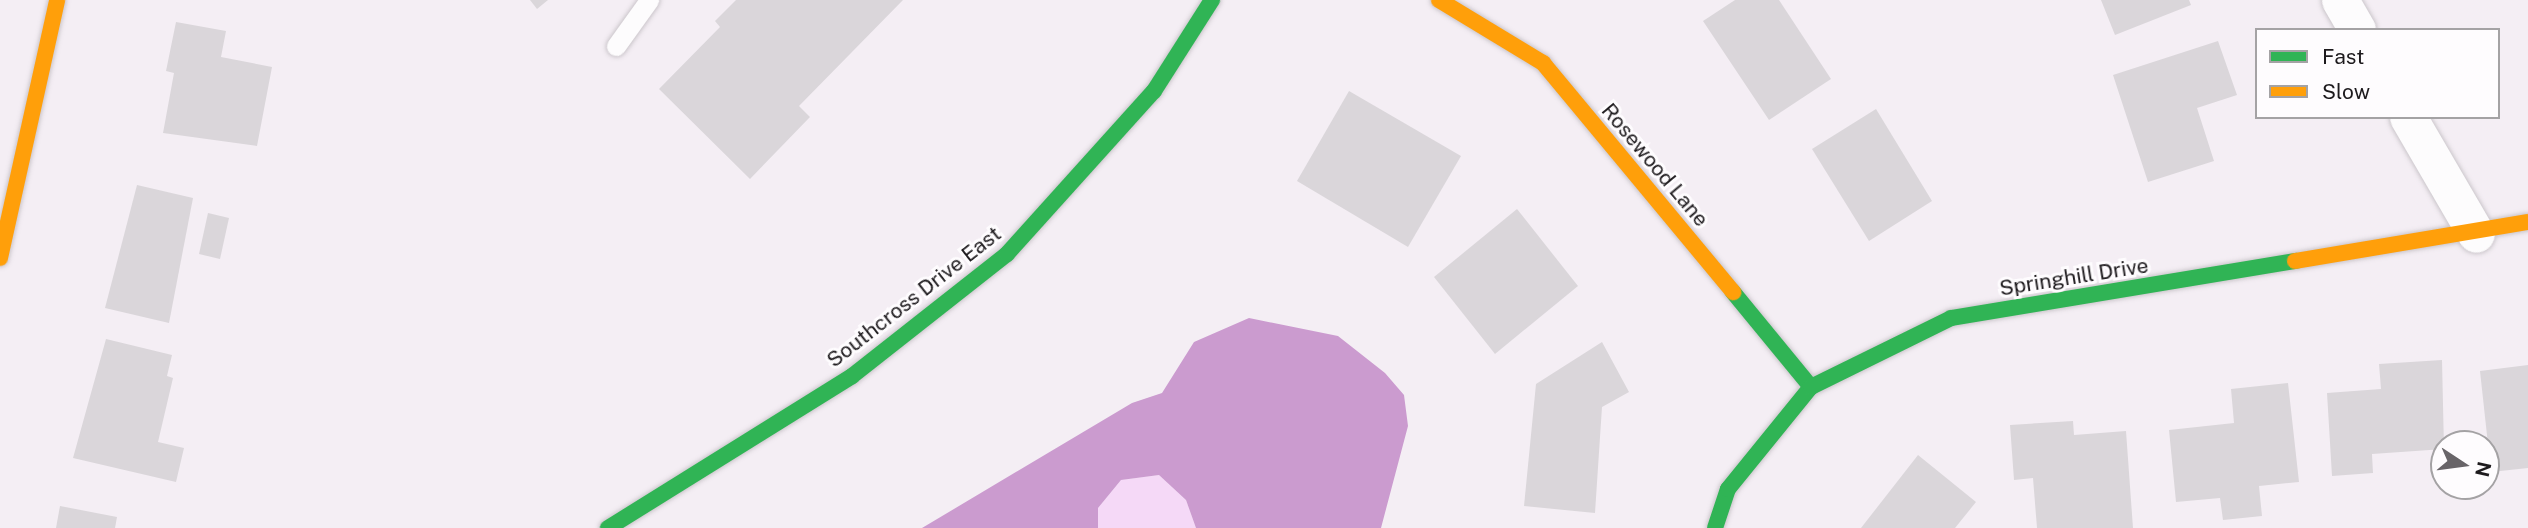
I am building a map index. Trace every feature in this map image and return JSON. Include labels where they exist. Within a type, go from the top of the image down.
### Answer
[{"type":"street","points":[[0,258],[57,0]]},
{"type":"street","name":"Southcross Drive East","points":[[608,528],[852,376],[1007,254],[1154,92],[1212,0]]},
{"type":"street","name":"Rosewood Lane","points":[[1439,0],[1543,63],[1811,387]]},
{"type":"street","points":[[2340,0],[2356,28]]},
{"type":"street","points":[[2409,119],[2476,234]]},
{"type":"street","name":"Springhill Drive","points":[[1715,528],[1728,489],[1811,387],[1951,318],[2476,234],[2528,222]]},
{"type":"lane","points":[[616,46],[649,0]]},
{"type":"shaded area","points":[[1249,318],[1338,336],[1385,373],[1404,395],[1408,426],[1381,528],[1196,528],[1186,500],[1159,475],[1121,480],[1098,508],[1098,528],[922,528],[1132,403],[1162,393],[1194,342]]},
{"type":"shaded area","points":[[1159,475],[1186,500],[1196,528],[1098,528],[1098,508],[1121,480]]},
{"type":"building","points":[[530,0],[548,0],[537,9]]},
{"type":"building","points":[[736,0],[903,0],[799,106],[810,117],[750,179],[659,89],[720,27],[715,21]]},
{"type":"building","points":[[1735,0],[1779,0],[1831,79],[1769,120],[1703,21]]},
{"type":"building","points":[[2101,0],[2189,0],[2191,5],[2115,35]]},
{"type":"building","points":[[176,22],[226,31],[221,57],[272,67],[257,146],[163,133],[174,73],[166,71]]},
{"type":"building","points":[[2218,41],[2237,95],[2197,108],[2214,161],[2148,182],[2113,75]]},
{"type":"building","points":[[1349,91],[1461,156],[1408,247],[1297,181]]},
{"type":"building","points":[[1876,109],[1932,201],[1869,241],[1812,149]]},
{"type":"building","points":[[137,185],[193,198],[169,323],[105,308]]},
{"type":"building","points":[[1517,209],[1578,286],[1495,354],[1434,277]]},
{"type":"building","points":[[208,213],[229,218],[220,259],[199,254]]},
{"type":"building","points":[[106,339],[172,355],[167,376],[173,378],[158,442],[184,448],[176,482],[73,458]]},
{"type":"building","points":[[1602,342],[1629,392],[1602,407],[1595,513],[1524,506],[1536,384]]},
{"type":"building","points":[[2442,360],[2444,430],[2430,430],[2430,450],[2372,454],[2373,473],[2332,476],[2327,393],[2381,389],[2379,364]]},
{"type":"building","points":[[2528,365],[2528,468],[2500,471],[2500,430],[2486,430],[2480,371]]},
{"type":"building","points":[[2288,383],[2299,482],[2259,486],[2262,516],[2223,520],[2220,498],[2176,502],[2169,430],[2234,423],[2231,389]]},
{"type":"building","points":[[2073,421],[2074,435],[2126,431],[2133,528],[2037,528],[2033,478],[2014,480],[2010,425]]},
{"type":"building","points":[[1918,455],[1976,502],[1955,528],[1861,528]]},
{"type":"building","points":[[60,506],[117,517],[115,528],[56,528]]},
{"type":"traffic: fast","points":[[608,528],[852,376],[1007,254],[1154,91],[1212,0]]},
{"type":"traffic: fast","points":[[1715,528],[1728,489],[1811,387],[1951,318],[2295,261]]},
{"type":"traffic: fast","points":[[1733,292],[1811,387]]},
{"type":"traffic: slow","points":[[0,258],[57,0]]},
{"type":"traffic: slow","points":[[1439,0],[1543,63],[1733,292]]},
{"type":"traffic: slow","points":[[2295,261],[2528,222]]}]
